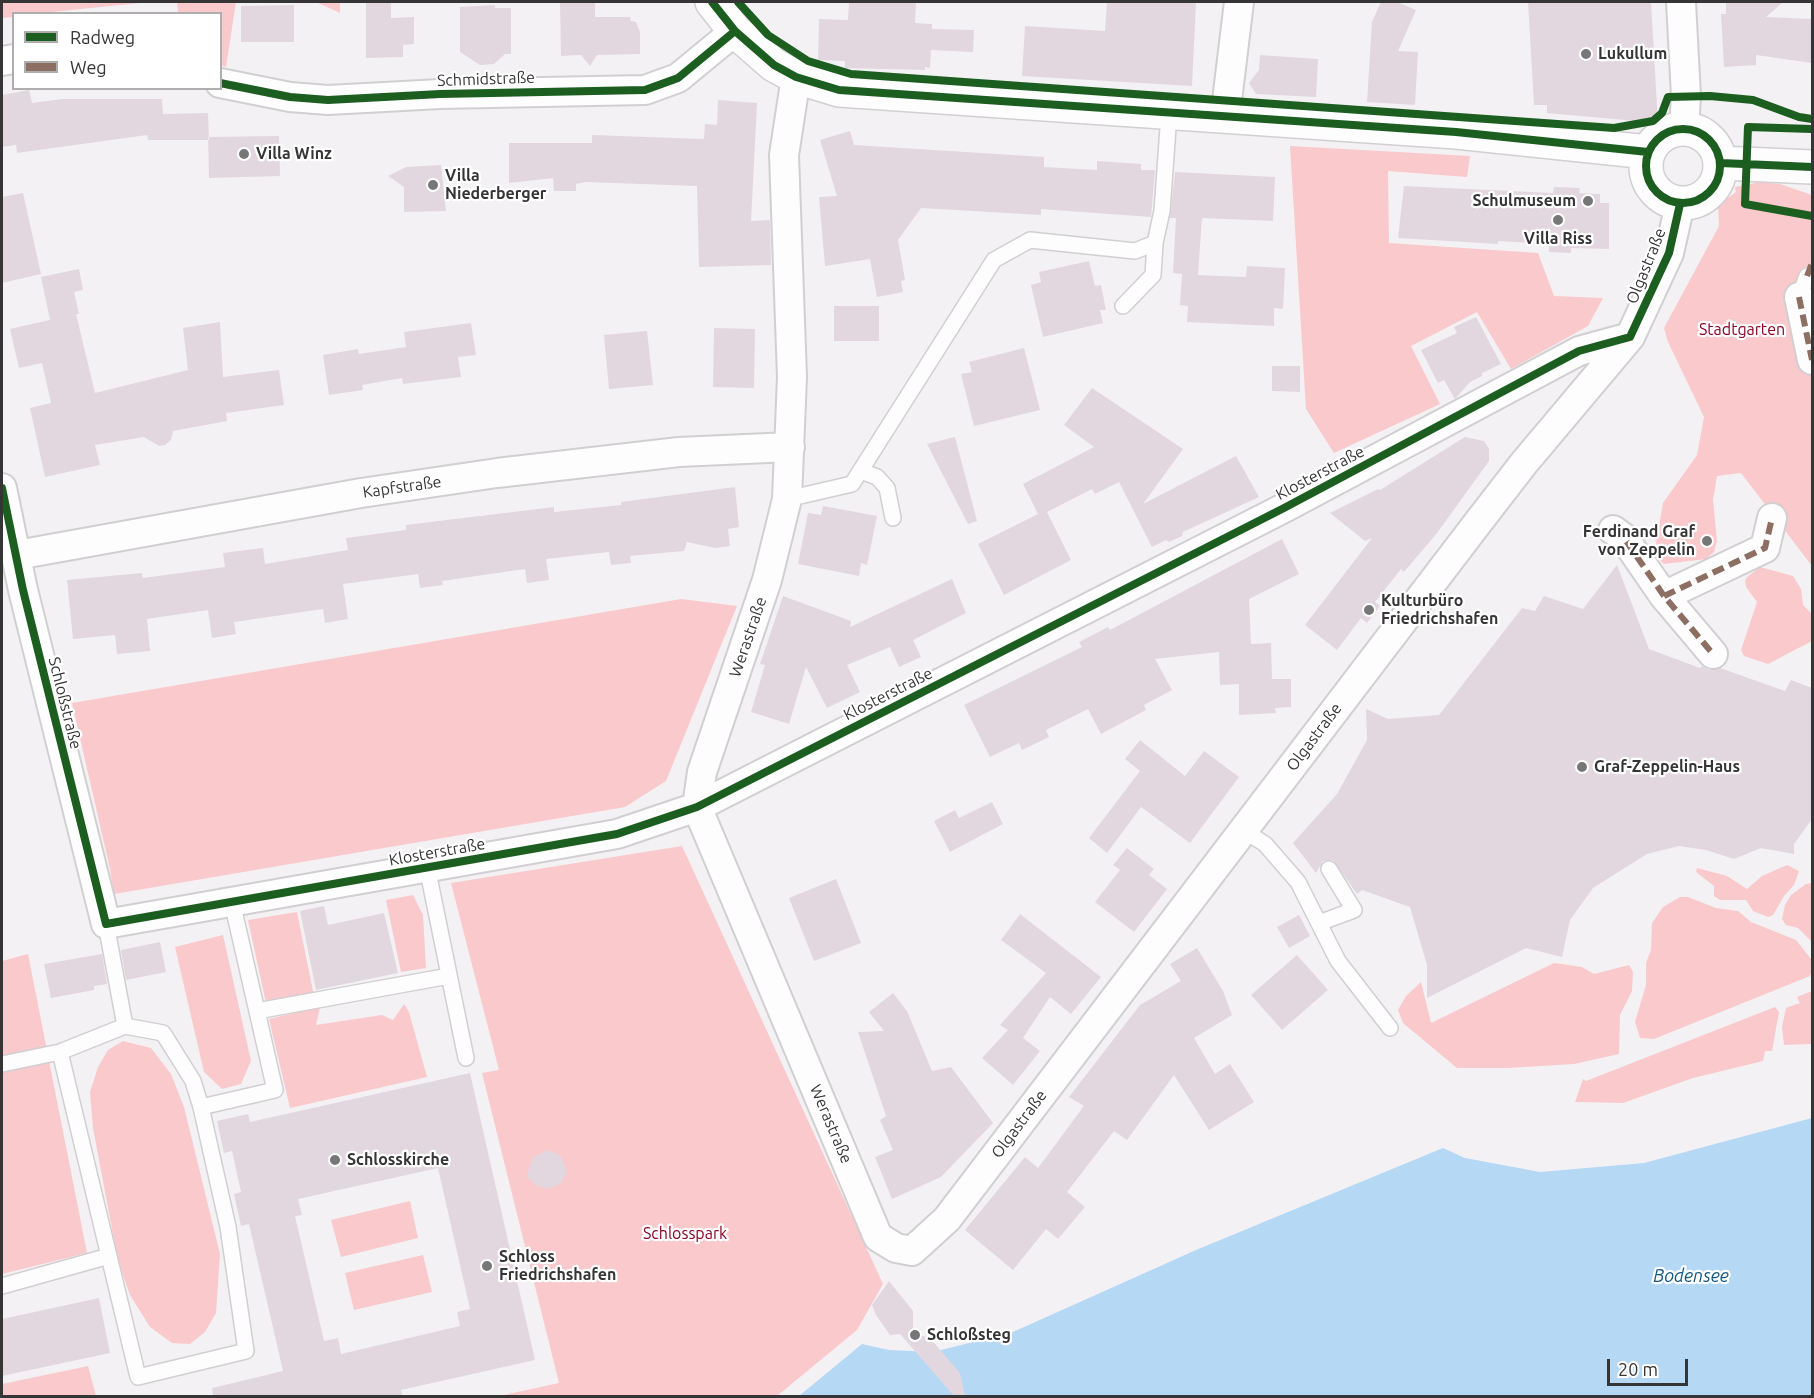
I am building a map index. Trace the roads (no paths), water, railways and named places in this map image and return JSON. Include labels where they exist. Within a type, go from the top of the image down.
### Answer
[{"type":"main road","points":[[712,2],[735,31],[774,65],[796,77],[839,90],[1089,99],[1169,114],[1227,109],[1648,152]]},
{"type":"main road","points":[[1684,128],[1710,139],[1718,150],[1721,163],[1720,176],[1714,188],[1693,203],[1680,204],[1668,201],[1657,193],[1649,183],[1646,170],[1648,152],[1660,136],[1672,130],[1684,128]]},
{"type":"main road","points":[[1721,163],[1812,167]]},
{"type":"street","points":[[1227,109],[1239,2]]},
{"type":"street","points":[[1681,2],[1686,96],[1684,128]]},
{"type":"street","name":"Schmidstraße","points":[[222,83],[291,97],[328,100],[440,94],[645,90],[678,78],[735,31]]},
{"type":"street","name":"Werastraße","points":[[796,77],[784,155],[792,376],[787,499],[767,580],[702,772],[698,807],[878,1237],[896,1248],[912,1251]]},
{"type":"street","name":"Olgastraße","points":[[912,1251],[947,1219],[1524,463],[1630,337],[1669,253],[1680,204]]},
{"type":"street","points":[[1806,285],[1812,360]]},
{"type":"street","name":"Klosterstraße","points":[[106,924],[630,832],[698,807],[1284,508],[1579,351],[1630,337]]},
{"type":"street","name":"Kapfstraße","points":[[17,555],[361,492],[519,470],[679,452],[790,447]]},
{"type":"street","name":"Schloßstraße","points":[[2,488],[17,555],[12,589],[106,924]]},
{"type":"street","points":[[1664,596],[1765,548],[1772,518]]},
{"type":"street","points":[[1613,530],[1624,538],[1664,596],[1713,654]]},
{"type":"lane","points":[[1124,306],[1153,275],[1155,243],[1162,211],[1169,114]]},
{"type":"lane","points":[[787,499],[852,484],[994,260],[1030,240],[1136,251],[1155,243]]},
{"type":"lane","points":[[861,471],[877,477],[887,488],[893,518]]},
{"type":"lane","points":[[1243,830],[1265,844],[1298,882],[1338,961],[1390,1028]]},
{"type":"lane","points":[[427,867],[466,1058]]},
{"type":"lane","points":[[1319,924],[1354,910],[1329,869]]},
{"type":"lane","points":[[201,1107],[275,1090],[232,902]]},
{"type":"lane","points":[[106,924],[125,1026]]},
{"type":"lane","points":[[257,1011],[449,976]]},
{"type":"lane","points":[[2,1064],[60,1052],[125,1026],[163,1033],[192,1081],[201,1107],[228,1227],[246,1351],[138,1377],[60,1052]]},
{"type":"lane","points":[[2,1286],[109,1256]]},
{"type":"water","name":"Bodensee","points":[[1812,1118],[1812,1396],[799,1396],[862,1344],[889,1350],[933,1352],[1013,1332],[1196,1250],[1443,1148],[1465,1158],[1540,1172],[1644,1163]]},
{"type":"place","name":"Lukullum","points":[[1586,54]]},
{"type":"place","name":"Villa Winz","points":[[244,154]]},
{"type":"place","name":"Villa Niederberger","points":[[433,185]]},
{"type":"place","name":"Schulmuseum","points":[[1588,201]]},
{"type":"place","name":"Villa Riss","points":[[1558,220]]},
{"type":"place","name":"Ferdinand Graf von Zeppelin","points":[[1707,541]]},
{"type":"place","name":"Kulturbüro Friedrichshafen","points":[[1369,610]]},
{"type":"place","name":"Graf-Zeppelin-Haus","points":[[1582,767]]},
{"type":"place","name":"Schlosskirche","points":[[335,1160]]},
{"type":"place","name":"Schloss Friedrichshafen","points":[[487,1266]]},
{"type":"place","name":"Schloßsteg","points":[[915,1335]]},
{"type":"park label","name":"Stadtgarten","points":[[1742,330]]},
{"type":"park label","name":"Schlosspark","points":[[685,1234]]}]
